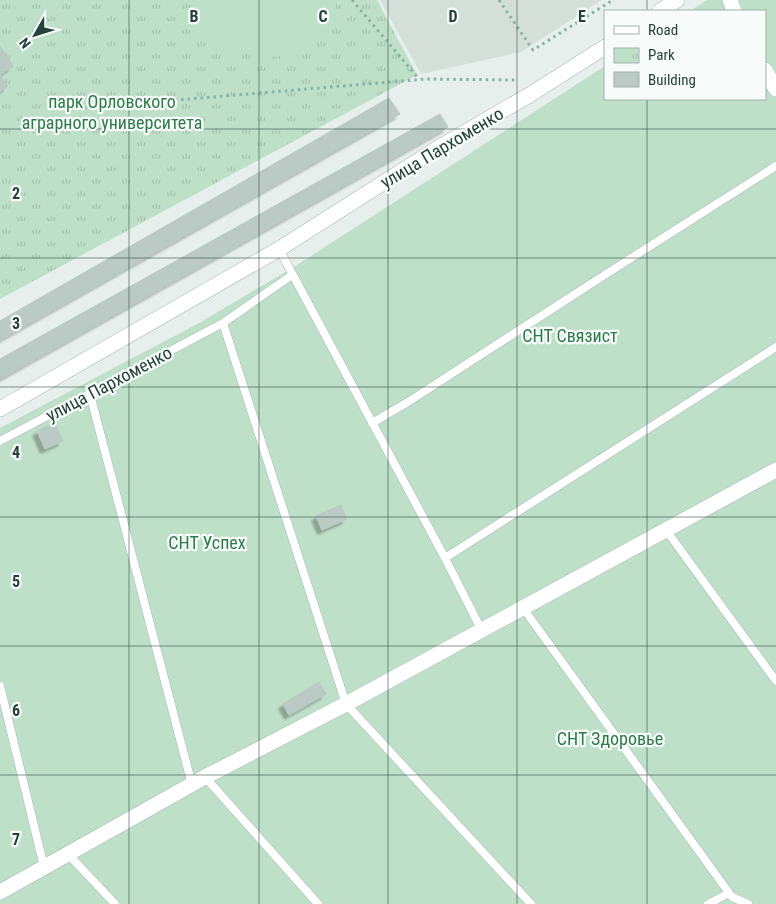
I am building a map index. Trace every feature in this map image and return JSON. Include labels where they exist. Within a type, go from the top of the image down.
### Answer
[{"type":"street","points":[[662,10],[677,0]]},
{"type":"street","name":"улица Пархоменко","points":[[0,409],[279,249],[438,148],[531,94],[604,48]]},
{"type":"street","points":[[766,72],[776,88]]},
{"type":"street","points":[[0,892],[198,781],[482,631],[776,470]]},
{"type":"lane","points":[[372,423],[408,402],[776,166]]},
{"type":"lane","points":[[279,249],[445,558],[482,631]]},
{"type":"lane","name":"улица Пархоменко","points":[[0,441],[223,323],[292,275]]},
{"type":"lane","points":[[223,323],[346,704],[531,904]]},
{"type":"lane","points":[[445,558],[776,347]]},
{"type":"lane","points":[[90,394],[198,781],[318,904]]},
{"type":"lane","points":[[666,530],[776,681]]},
{"type":"lane","points":[[523,608],[732,897],[748,904]]},
{"type":"lane","points":[[0,686],[44,867]]},
{"type":"lane","points":[[68,854],[115,904]]},
{"type":"lane","points":[[708,904],[729,893]]},
{"type":"path","points":[[352,0],[419,79]]},
{"type":"path","points":[[499,0],[532,50],[612,0]]},
{"type":"path","points":[[71,109],[419,79],[516,80]]},
{"type":"shaded area","points":[[380,0],[602,0],[521,52],[421,74]]},
{"type":"green space","name":"парк Орловского аграрного университета","points":[[0,0],[377,0],[417,75],[0,299]]},
{"type":"green space","points":[[188,0],[337,0],[336,6],[322,32],[299,52],[276,57],[253,55],[230,47],[209,34]]},
{"type":"green space","points":[[707,0],[776,0],[776,904],[0,904],[0,428],[201,322],[297,265],[604,67],[604,100],[766,100],[766,10],[692,10]]},
{"type":"building","points":[[0,46],[13,66],[0,75]]},
{"type":"building","points":[[0,75],[8,86],[0,92]]},
{"type":"building","points":[[389,98],[400,114],[0,340],[0,321]]},
{"type":"building","points":[[440,114],[448,127],[0,379],[0,359]]},
{"type":"building","points":[[55,423],[63,441],[45,449],[37,431]]},
{"type":"building","points":[[341,505],[347,519],[322,530],[316,516]]},
{"type":"building","points":[[319,682],[326,694],[289,715],[283,704]]},
{"type":"park label","name":"СНТ Связист","points":[[570,336]]},
{"type":"park label","name":"СНТ Успех","points":[[207,543]]},
{"type":"park label","name":"СНТ Здоровье","points":[[610,739]]}]
